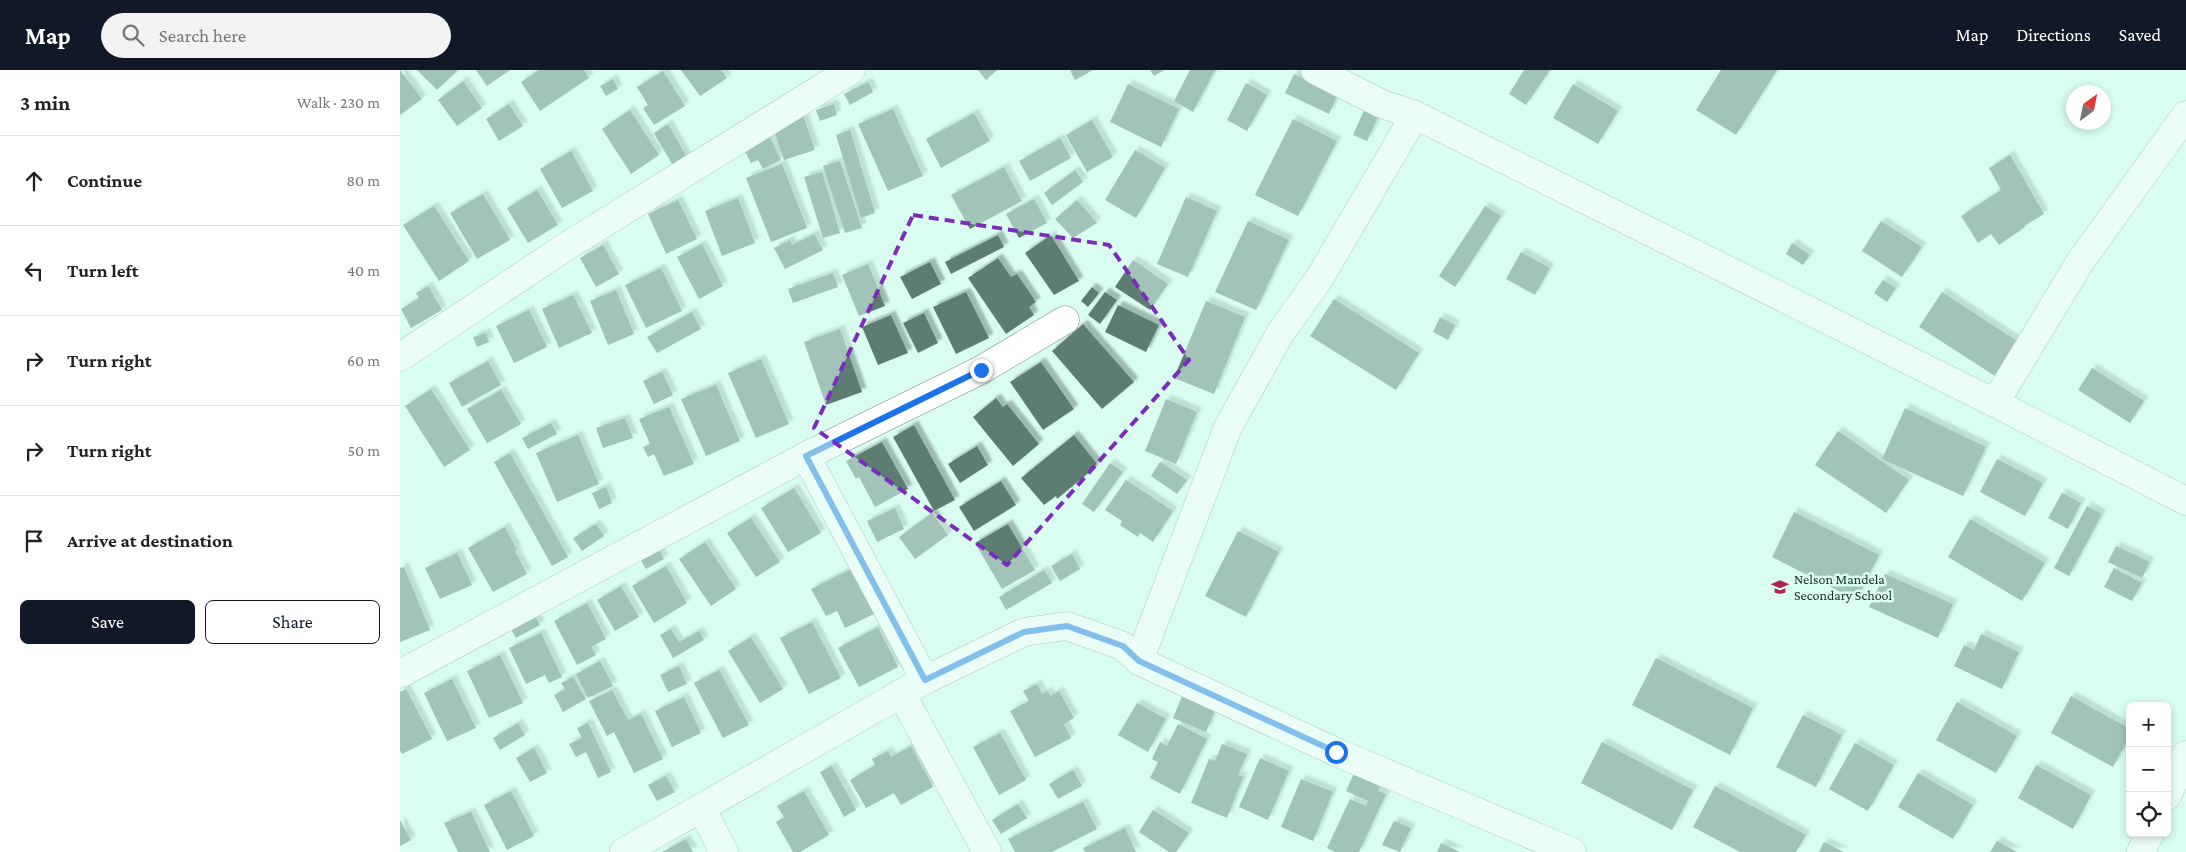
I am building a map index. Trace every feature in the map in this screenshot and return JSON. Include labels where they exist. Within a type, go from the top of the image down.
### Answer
[{"type":"street","points":[[400,357],[567,246],[851,70]]},
{"type":"street","points":[[1315,70],[1382,104],[1415,115],[1994,403],[2186,501]]},
{"type":"street","points":[[1139,661],[1228,427],[1281,332],[1319,279],[1415,115]]},
{"type":"street","points":[[1994,403],[2080,262],[2186,115]]},
{"type":"street","points":[[400,674],[806,456],[981,370],[1065,320]]},
{"type":"street","points":[[806,456],[925,680]]},
{"type":"street","points":[[624,852],[925,680],[1024,632],[1067,626],[1123,646],[1139,661],[1336,752],[1572,852]]},
{"type":"street","points":[[901,694],[988,852]]},
{"type":"street","points":[[2169,792],[2186,755]]},
{"type":"street","points":[[701,808],[724,852]]},
{"type":"street","points":[[2141,852],[2148,837]]},
{"type":"highlighted area","points":[[913,215],[1109,245],[1189,360],[1007,565],[814,428]]},
{"type":"building","points":[[400,70],[422,99],[400,115]]},
{"type":"building","points":[[417,70],[458,70],[437,90]]},
{"type":"building","points":[[476,70],[510,70],[487,86]]},
{"type":"building","points":[[539,70],[584,70],[589,78],[540,111],[521,82]]},
{"type":"building","points":[[681,70],[721,70],[727,78],[700,96]]},
{"type":"building","points":[[978,70],[997,70],[986,80]]},
{"type":"building","points":[[1070,70],[1093,70],[1075,80]]},
{"type":"building","points":[[1150,70],[1164,70],[1154,76]]},
{"type":"building","points":[[1190,70],[1215,70],[1193,112],[1174,101]]},
{"type":"building","points":[[1524,70],[1550,70],[1526,105],[1509,94]]},
{"type":"building","points":[[1721,70],[1777,70],[1736,135],[1696,110]]},
{"type":"building","points":[[663,71],[685,106],[654,125],[643,108],[648,105],[637,87]]},
{"type":"building","points":[[1294,74],[1338,94],[1329,114],[1285,93]]},
{"type":"building","points":[[613,79],[618,89],[606,96],[600,86]]},
{"type":"building","points":[[463,81],[482,108],[457,126],[438,100]]},
{"type":"building","points":[[868,82],[873,92],[850,105],[844,94]]},
{"type":"building","points":[[1246,83],[1267,95],[1247,131],[1227,120]]},
{"type":"building","points":[[1128,84],[1179,109],[1161,147],[1110,122]]},
{"type":"building","points":[[1573,84],[1618,111],[1598,144],[1553,118]]},
{"type":"building","points":[[509,104],[523,126],[499,141],[486,119]]},
{"type":"building","points":[[834,104],[837,115],[820,121],[816,110]]},
{"type":"building","points":[[1365,108],[1379,115],[1367,141],[1353,135]]},
{"type":"building","points":[[893,109],[923,176],[888,191],[858,124]]},
{"type":"building","points":[[630,110],[659,155],[631,174],[602,129]]},
{"type":"building","points":[[974,113],[990,141],[941,168],[926,139]]},
{"type":"building","points":[[803,115],[815,150],[784,160],[772,125]]},
{"type":"building","points":[[1293,119],[1337,141],[1298,216],[1255,195]]},
{"type":"building","points":[[1092,120],[1113,157],[1087,172],[1066,135]]},
{"type":"building","points":[[668,124],[689,161],[675,169],[654,133]]},
{"type":"building","points":[[850,130],[875,213],[861,218],[836,135]]},
{"type":"building","points":[[769,135],[781,160],[763,169],[758,160],[751,163],[743,148]]},
{"type":"building","points":[[1060,138],[1071,158],[1030,181],[1019,161]]},
{"type":"building","points":[[1135,150],[1165,168],[1136,218],[1105,200]]},
{"type":"building","points":[[571,151],[593,191],[562,208],[540,169]]},
{"type":"building","points":[[2010,155],[2044,214],[1999,245],[1991,234],[1978,243],[1961,216],[2001,190],[1989,168]]},
{"type":"building","points":[[840,161],[862,228],[845,233],[823,166]]},
{"type":"building","points":[[782,164],[807,228],[771,242],[746,178]]},
{"type":"building","points":[[1004,167],[1022,201],[970,229],[951,195]]},
{"type":"building","points":[[1075,170],[1083,182],[1052,205],[1044,193]]},
{"type":"building","points":[[822,172],[840,233],[823,238],[804,177]]},
{"type":"building","points":[[537,190],[558,225],[528,243],[507,208]]},
{"type":"building","points":[[483,194],[510,240],[477,259],[450,213]]},
{"type":"building","points":[[1186,197],[1217,211],[1188,277],[1157,264]]},
{"type":"building","points":[[738,198],[755,243],[722,256],[705,211]]},
{"type":"building","points":[[1034,199],[1047,223],[1019,238],[1006,214]]},
{"type":"building","points":[[678,200],[697,239],[666,254],[648,214]]},
{"type":"building","points":[[1077,200],[1097,223],[1073,238],[1055,219]]},
{"type":"building","points":[[434,206],[469,261],[439,281],[403,225]]},
{"type":"building","points":[[1485,206],[1501,216],[1455,287],[1439,276]]},
{"type":"building","points":[[1248,221],[1289,240],[1256,310],[1215,292]]},
{"type":"building","points":[[1881,221],[1922,247],[1902,277],[1862,251]]},
{"type":"building","points":[[814,234],[823,250],[785,269],[774,248],[790,240],[792,245]]},
{"type":"building","points":[[998,235],[1004,247],[951,274],[945,262]]},
{"type":"building","points":[[1051,235],[1079,281],[1054,295],[1025,253]]},
{"type":"building","points":[[1792,243],[1810,255],[1803,265],[1786,254]]},
{"type":"building","points":[[702,244],[723,286],[699,299],[677,257]]},
{"type":"building","points":[[603,245],[619,274],[596,287],[580,258]]},
{"type":"building","points":[[1521,252],[1550,268],[1535,295],[1506,279]]},
{"type":"building","points":[[998,258],[1011,277],[1017,274],[1036,302],[1029,307],[1034,315],[1006,334],[968,278]]},
{"type":"building","points":[[1133,260],[1168,284],[1150,310],[1115,287]]},
{"type":"building","points":[[930,262],[941,284],[912,299],[900,277]]},
{"type":"building","points":[[868,264],[885,306],[859,316],[842,275]]},
{"type":"building","points":[[661,268],[682,311],[646,328],[625,285]]},
{"type":"building","points":[[833,273],[838,287],[793,303],[788,289]]},
{"type":"building","points":[[1883,280],[1896,288],[1887,302],[1874,293]]},
{"type":"building","points":[[428,286],[442,310],[411,328],[401,309],[419,298],[416,293]]},
{"type":"building","points":[[1092,287],[1099,293],[1088,307],[1081,301]]},
{"type":"building","points":[[616,290],[634,334],[608,345],[590,301]]},
{"type":"building","points":[[966,292],[989,338],[956,354],[933,307]]},
{"type":"building","points":[[1105,292],[1117,300],[1100,324],[1088,315]]},
{"type":"building","points":[[1942,292],[2017,341],[1995,376],[1919,327]]},
{"type":"building","points":[[573,295],[592,333],[559,348],[542,309]]},
{"type":"building","points":[[1334,299],[1419,353],[1396,390],[1310,336]]},
{"type":"building","points":[[1206,301],[1245,317],[1214,394],[1174,378]]},
{"type":"building","points":[[1118,305],[1159,325],[1146,352],[1105,332]]},
{"type":"building","points":[[529,310],[547,347],[514,363],[496,326]]},
{"type":"building","points":[[692,312],[701,329],[657,353],[647,337]]},
{"type":"building","points":[[924,313],[938,343],[918,353],[903,323]]},
{"type":"building","points":[[891,315],[908,353],[878,365],[862,327]]},
{"type":"building","points":[[1440,317],[1455,325],[1448,340],[1433,332]]},
{"type":"building","points":[[1083,324],[1134,382],[1102,409],[1052,351]]},
{"type":"building","points":[[840,329],[862,392],[826,405],[804,342]]},
{"type":"building","points":[[486,333],[489,342],[477,347],[473,337]]},
{"type":"building","points":[[761,359],[789,424],[756,438],[728,373]]},
{"type":"building","points":[[488,361],[501,385],[462,407],[449,383]]},
{"type":"building","points":[[1041,362],[1074,409],[1043,430],[1010,382]]},
{"type":"building","points":[[2092,368],[2144,401],[2130,423],[2078,390]]},
{"type":"building","points":[[662,372],[673,395],[654,404],[643,381]]},
{"type":"building","points":[[716,385],[740,441],[706,456],[681,399]]},
{"type":"building","points":[[431,389],[470,450],[444,467],[405,406]]},
{"type":"building","points":[[501,390],[521,424],[487,443],[467,409]]},
{"type":"building","points":[[996,398],[1003,407],[1007,404],[1039,444],[1013,466],[973,417]]},
{"type":"building","points":[[1166,399],[1197,412],[1176,464],[1145,451]]},
{"type":"building","points":[[669,407],[694,464],[664,476],[654,454],[648,457],[643,447],[650,444],[639,419]]},
{"type":"building","points":[[1905,408],[1986,447],[1963,496],[1882,459]]},
{"type":"building","points":[[625,418],[633,438],[603,448],[596,428]]},
{"type":"building","points":[[551,423],[557,434],[528,449],[522,438]]},
{"type":"building","points":[[914,425],[955,500],[934,511],[893,437]]},
{"type":"building","points":[[1838,431],[1909,480],[1886,513],[1815,465]]},
{"type":"building","points":[[578,435],[599,484],[557,502],[536,453]]},
{"type":"building","points":[[1074,435],[1098,465],[1057,499],[1056,496],[1044,505],[1021,478]]},
{"type":"building","points":[[882,442],[908,489],[875,507],[859,477],[856,479],[846,461]]},
{"type":"building","points":[[977,446],[988,465],[960,483],[948,464]]},
{"type":"building","points":[[510,453],[568,557],[552,566],[494,462]]},
{"type":"building","points":[[1997,459],[2043,483],[2025,516],[1980,492]]},
{"type":"building","points":[[1160,462],[1187,480],[1177,494],[1151,476]]},
{"type":"building","points":[[1110,463],[1123,472],[1094,512],[1082,504]]},
{"type":"building","points":[[1126,480],[1173,511],[1153,542],[1140,533],[1138,537],[1120,525],[1122,521],[1105,510]]},
{"type":"building","points":[[1001,481],[1016,505],[974,531],[959,507]]},
{"type":"building","points":[[606,487],[612,503],[599,509],[592,493]]},
{"type":"building","points":[[794,488],[821,533],[788,552],[761,508]]},
{"type":"building","points":[[2062,493],[2081,503],[2068,529],[2048,518]]},
{"type":"building","points":[[2087,506],[2102,514],[2069,576],[2054,568]]},
{"type":"building","points":[[895,508],[904,529],[877,542],[867,521]]},
{"type":"building","points":[[1794,512],[1879,555],[1856,600],[1772,557]]},
{"type":"building","points":[[932,513],[948,535],[915,559],[899,537]]},
{"type":"building","points":[[751,518],[780,562],[756,577],[727,533]]},
{"type":"building","points":[[1970,519],[2045,563],[2022,601],[1948,557]]},
{"type":"building","points":[[596,524],[604,536],[582,551],[573,538]]},
{"type":"building","points":[[1008,524],[1035,570],[1002,589],[975,543]]},
{"type":"building","points":[[505,527],[527,574],[493,592],[468,548]]},
{"type":"building","points":[[1238,531],[1279,552],[1246,617],[1205,596]]},
{"type":"building","points":[[705,542],[736,589],[711,606],[679,559]]},
{"type":"building","points":[[2116,546],[2150,562],[2142,578],[2108,562]]},
{"type":"building","points":[[657,547],[664,559],[646,569],[639,557]]},
{"type":"building","points":[[457,553],[472,585],[440,599],[425,568]]},
{"type":"building","points":[[1072,554],[1080,569],[1060,581],[1051,566]]},
{"type":"building","points":[[666,566],[687,603],[654,623],[632,586]]},
{"type":"building","points":[[404,567],[430,630],[400,642],[400,568]]},
{"type":"building","points":[[2114,568],[2142,583],[2132,601],[2104,587]]},
{"type":"building","points":[[851,569],[874,614],[845,628],[837,611],[826,616],[811,589]]},
{"type":"building","points":[[1044,570],[1052,583],[1006,610],[999,597]]},
{"type":"building","points":[[1885,574],[1953,604],[1938,638],[1869,607]]},
{"type":"building","points":[[621,586],[639,617],[615,631],[597,600]]},
{"type":"building","points":[[587,603],[606,639],[591,647],[596,655],[577,665],[554,621]]},
{"type":"building","points":[[535,616],[540,625],[516,638],[511,629]]},
{"type":"building","points":[[812,622],[841,678],[809,694],[780,638]]},
{"type":"building","points":[[878,627],[898,667],[859,687],[838,648]]},
{"type":"building","points":[[671,629],[679,642],[699,631],[704,640],[673,658],[660,635]]},
{"type":"building","points":[[541,633],[562,677],[549,683],[545,675],[526,684],[509,648]]},
{"type":"building","points":[[1981,634],[2019,652],[2002,689],[1954,666],[1964,645],[1974,650]]},
{"type":"building","points":[[751,637],[783,689],[760,703],[728,651]]},
{"type":"building","points":[[500,655],[523,703],[489,718],[467,671]]},
{"type":"building","points":[[1656,658],[1753,708],[1730,755],[1632,705]]},
{"type":"building","points":[[600,661],[613,686],[588,698],[576,674]]},
{"type":"building","points":[[679,666],[687,684],[668,692],[660,675]]},
{"type":"building","points":[[719,670],[749,725],[723,738],[694,683]]},
{"type":"building","points":[[573,677],[586,699],[563,712],[554,695],[565,689],[561,683]]},
{"type":"building","points":[[452,679],[476,728],[447,741],[424,693]]},
{"type":"building","points":[[1037,684],[1042,694],[1048,691],[1050,696],[1059,691],[1074,718],[1064,724],[1071,738],[1035,757],[1010,711],[1029,701],[1023,691]]},
{"type":"building","points":[[406,689],[432,739],[402,754],[400,751],[400,692]]},
{"type":"building","points":[[612,690],[628,720],[641,714],[663,759],[634,773],[614,732],[607,736],[589,701]]},
{"type":"building","points":[[1183,694],[1216,708],[1206,732],[1173,718]]},
{"type":"building","points":[[2071,696],[2126,727],[2126,743],[2113,767],[2051,733]]},
{"type":"building","points":[[684,697],[701,733],[672,747],[655,711]]},
{"type":"building","points":[[1957,702],[2017,736],[1996,773],[1936,740]]},
{"type":"building","points":[[1137,703],[1166,719],[1148,752],[1118,735]]},
{"type":"building","points":[[1803,715],[1842,735],[1816,787],[1776,767]]},
{"type":"building","points":[[518,723],[525,735],[500,750],[493,738]]},
{"type":"building","points":[[588,723],[611,772],[598,778],[586,752],[576,757],[569,744],[582,738],[577,728]]},
{"type":"building","points":[[1178,724],[1207,739],[1180,794],[1150,778],[1158,762],[1152,759],[1160,742],[1167,746]]},
{"type":"building","points":[[1000,733],[1026,780],[999,795],[973,747]]},
{"type":"building","points":[[1602,742],[1693,790],[1672,830],[1581,783]]},
{"type":"building","points":[[1855,743],[1894,765],[1868,811],[1829,789]]},
{"type":"building","points":[[1222,744],[1247,754],[1238,775],[1243,777],[1227,818],[1191,803],[1209,759],[1215,761]]},
{"type":"building","points":[[911,746],[933,787],[901,805],[894,793],[866,808],[850,780],[875,765],[872,759],[888,751],[891,757]]},
{"type":"building","points":[[534,748],[547,773],[530,782],[516,758]]},
{"type":"building","points":[[1260,758],[1289,771],[1268,820],[1239,807]]},
{"type":"building","points":[[2036,765],[2091,795],[2073,829],[2018,798]]},
{"type":"building","points":[[832,766],[856,810],[844,817],[820,772]]},
{"type":"building","points":[[1356,769],[1382,781],[1378,791],[1386,794],[1359,852],[1335,852],[1327,848],[1350,799],[1366,806],[1368,801],[1346,791]]},
{"type":"building","points":[[1073,770],[1082,786],[1058,799],[1049,784]]},
{"type":"building","points":[[1918,773],[1973,805],[1953,839],[1898,807]]},
{"type":"building","points":[[666,776],[675,792],[657,801],[648,785]]},
{"type":"building","points":[[1301,779],[1333,792],[1313,841],[1281,827]]},
{"type":"building","points":[[1715,786],[1806,835],[1796,852],[1740,852],[1693,827]]},
{"type":"building","points":[[511,791],[534,836],[507,850],[484,805]]},
{"type":"building","points":[[804,791],[829,835],[800,852],[793,852],[776,822],[784,817],[777,806]]},
{"type":"building","points":[[1083,802],[1097,829],[1052,852],[1015,852],[1008,839]]},
{"type":"building","points":[[1018,804],[1027,818],[1001,834],[992,820]]},
{"type":"building","points":[[1153,810],[1189,833],[1176,852],[1169,852],[1139,832]]},
{"type":"building","points":[[471,812],[490,852],[458,852],[444,823]]},
{"type":"building","points":[[400,820],[411,840],[400,846]]},
{"type":"building","points":[[1394,821],[1411,828],[1400,852],[1382,845]]},
{"type":"building","points":[[1125,828],[1136,852],[1085,852],[1083,848]]},
{"type":"building","points":[[686,839],[693,852],[662,852]]},
{"type":"building","points":[[1997,841],[2017,852],[1990,852]]},
{"type":"building","points":[[1824,842],[1844,852],[1819,852]]},
{"type":"building","points":[[1441,843],[1460,852],[1437,852]]},
{"type":"place","name":"Nelson Mandela Secondary School","points":[[1780,587]]},
{"type":"route","points":[[981,370],[806,456],[925,680],[1024,632],[1067,626],[1123,646],[1139,661],[1336,752]]}]
